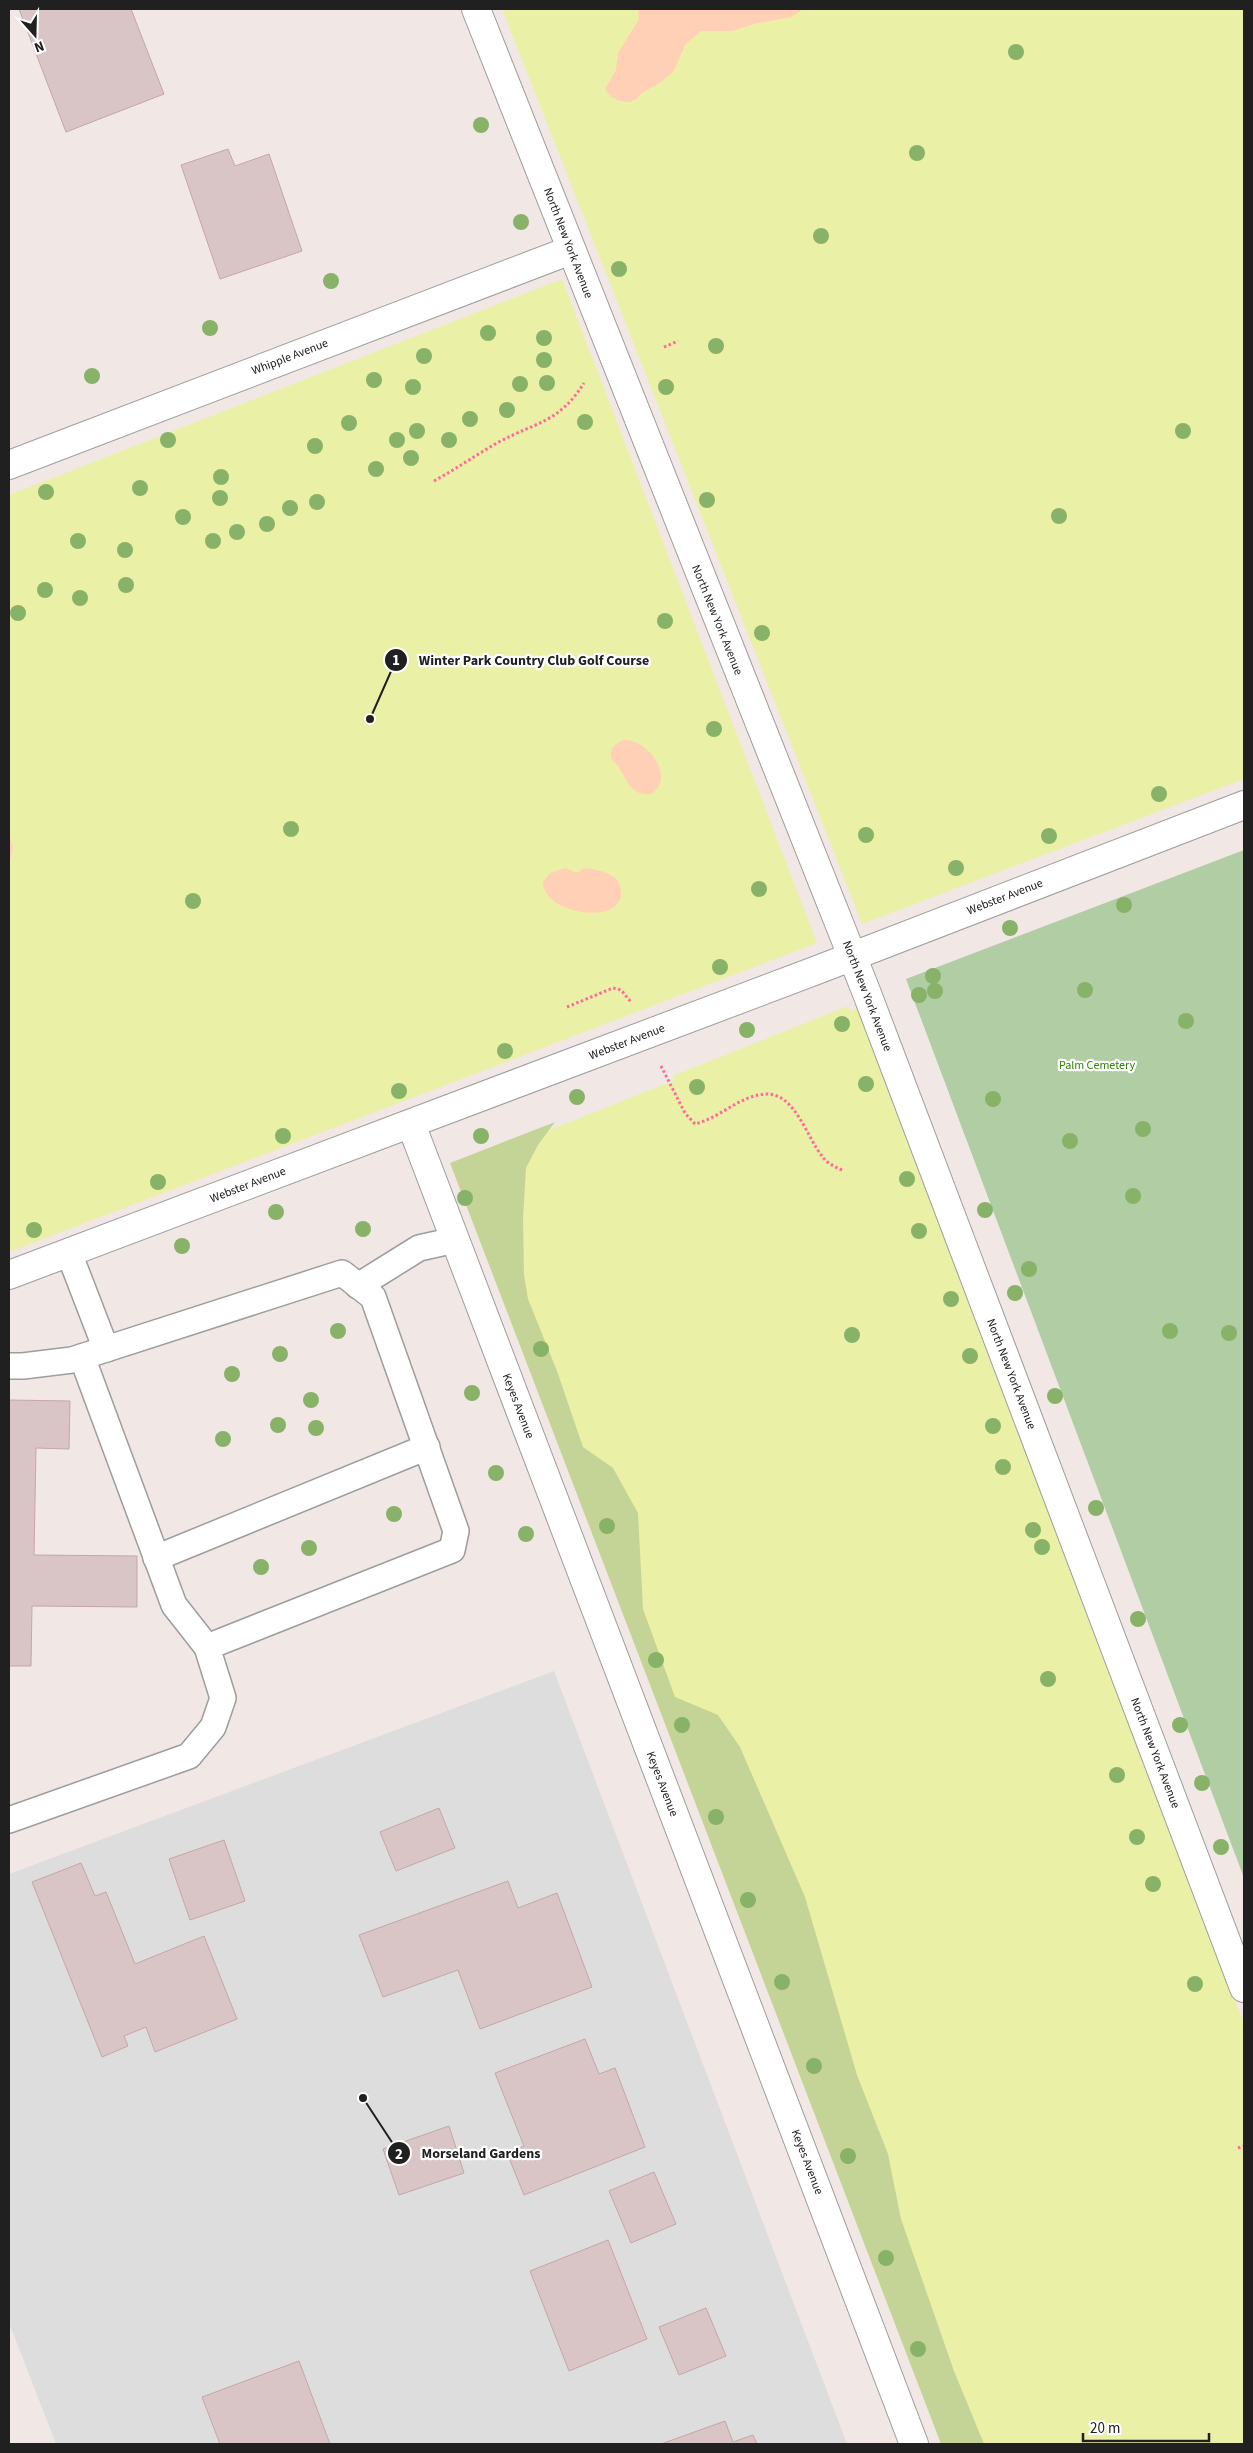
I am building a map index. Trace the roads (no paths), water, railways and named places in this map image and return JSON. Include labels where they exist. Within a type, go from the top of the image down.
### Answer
[{"type":"street","name":"North New York Avenue","points":[[476,9],[852,956],[1244,1988]]},
{"type":"street","name":"Whipple Avenue","points":[[9,465],[571,250]]},
{"type":"street","name":"Webster Avenue","points":[[9,1276],[646,1035],[1244,805]]},
{"type":"street","name":"Keyes Avenue","points":[[411,1124],[914,2444]]},
{"type":"lane","points":[[358,1286],[419,1248],[455,1240]]},
{"type":"lane","points":[[69,1252],[106,1349]]},
{"type":"lane","points":[[9,1366],[23,1366],[77,1358],[342,1273],[373,1297],[456,1530],[452,1550],[207,1647]]},
{"type":"lane","points":[[9,1820],[188,1756],[213,1727],[223,1698],[207,1647],[174,1605],[77,1358]]},
{"type":"lane","points":[[156,1558],[427,1447]]},
{"type":"place","name":"Winter Park Country Club Golf Course","points":[[370,719]]},
{"type":"place","name":"Morseland Gardens","points":[[363,2098]]},
{"type":"park label","name":"Palm Cemetery","points":[[1097,1065]]}]
